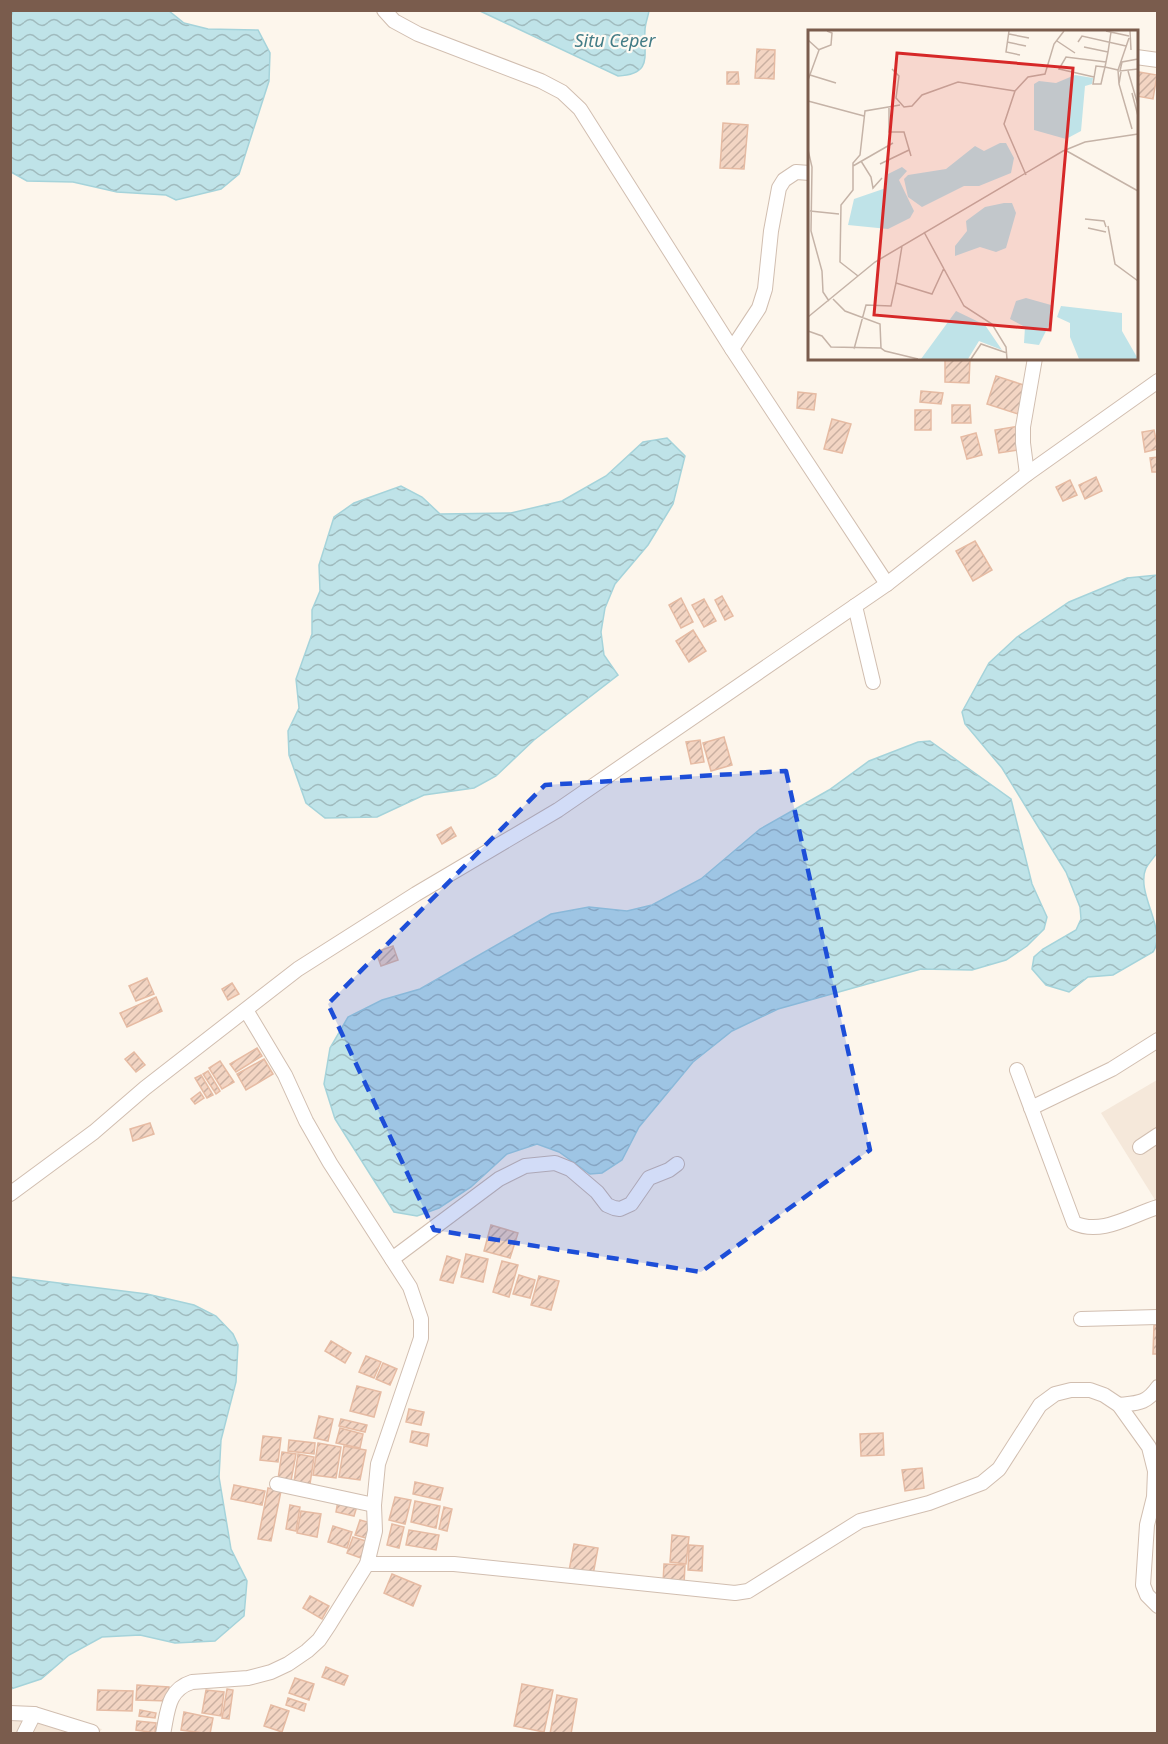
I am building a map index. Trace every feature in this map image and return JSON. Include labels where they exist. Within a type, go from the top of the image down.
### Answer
[{"type":"street","points":[[384,10],[394,21],[405,28],[541,81],[562,92],[580,109],[732,349],[887,584]]},
{"type":"street","points":[[1138,57],[1158,60]]},
{"type":"street","points":[[732,349],[759,308],[765,289],[771,231],[779,188],[784,180],[796,172],[808,173]]},
{"type":"street","points":[[1027,474],[1023,427],[1035,360]]},
{"type":"street","points":[[10,1194],[85,1139],[145,1088],[298,969],[416,894],[558,810],[887,584],[1027,474],[1158,381]]},
{"type":"street","points":[[855,606],[873,682]]},
{"type":"street","points":[[163,1734],[176,1689],[192,1682],[248,1678],[271,1672],[307,1651],[324,1633],[367,1564],[375,1531],[374,1505],[378,1464],[421,1338],[421,1319],[410,1287],[351,1199],[306,1121],[285,1075],[246,1010]]},
{"type":"street","points":[[1031,1108],[1112,1069],[1158,1040]]},
{"type":"street","points":[[1017,1070],[1074,1223],[1081,1227],[1108,1226],[1158,1208]]},
{"type":"street","points":[[1140,1147],[1158,1135]]},
{"type":"street","points":[[392,1259],[513,1170],[542,1163],[555,1163],[570,1169],[597,1192],[607,1205],[620,1209],[631,1204],[650,1178],[677,1164]]},
{"type":"street","points":[[1081,1319],[1158,1317]]},
{"type":"street","points":[[1119,1405],[1145,1401],[1158,1387]]},
{"type":"street","points":[[367,1564],[454,1564],[656,1586],[735,1593],[748,1591],[860,1521],[929,1503],[982,1483],[999,1469],[1040,1405],[1055,1394],[1071,1390],[1090,1390],[1104,1395],[1119,1405],[1149,1447],[1155,1471],[1154,1497],[1148,1525],[1143,1585],[1147,1595],[1158,1606]]},
{"type":"street","points":[[277,1484],[374,1505]]},
{"type":"street","points":[[10,1713],[34,1714],[92,1732],[91,1734]]},
{"type":"street","points":[[24,1734],[34,1714]]},
{"type":"highlighted area","points":[[786,771],[870,1150],[701,1272],[434,1230],[328,1004],[545,785]]},
{"type":"shaded area","points":[[1157,1080],[1157,1203],[1101,1113]]},
{"type":"shaded area","points":[[10,1707],[102,1729],[99,1733],[11,1733]]},
{"type":"water","points":[[13,11],[169,11],[184,23],[208,29],[258,30],[270,53],[269,81],[239,174],[221,189],[176,200],[166,195],[117,192],[73,182],[27,181],[11,172],[10,19]]},
{"type":"water","name":"Situ Ceper","points":[[480,11],[649,11],[645,28],[644,62],[637,71],[618,76]]},
{"type":"water","points":[[667,438],[685,456],[673,504],[648,545],[615,584],[605,608],[601,632],[604,655],[618,675],[534,740],[496,776],[474,788],[424,795],[377,817],[325,818],[306,803],[289,755],[288,731],[299,708],[296,679],[312,634],[312,610],[320,591],[319,565],[334,517],[354,503],[401,486],[422,497],[440,514],[511,513],[562,501],[606,476],[643,442]]},
{"type":"water","points":[[1157,575],[1158,852],[1146,868],[1144,878],[1147,900],[1157,933],[1157,943],[1153,952],[1113,975],[1088,977],[1069,992],[1046,985],[1032,969],[1034,957],[1043,949],[1076,930],[1081,919],[1080,907],[1066,872],[1002,768],[965,724],[962,712],[989,663],[1017,637],[1069,602],[1127,578]]},
{"type":"water","points":[[930,741],[1011,799],[1032,884],[1047,917],[1044,929],[1027,946],[1006,960],[972,970],[921,969],[778,1009],[732,1031],[693,1062],[639,1127],[622,1160],[602,1173],[590,1174],[559,1152],[537,1144],[507,1154],[471,1187],[439,1208],[417,1216],[394,1212],[335,1119],[324,1084],[330,1048],[348,1017],[382,1000],[420,989],[551,914],[589,907],[627,911],[652,905],[701,879],[760,829],[829,790],[869,761],[918,742]]},
{"type":"water","points":[[11,1277],[147,1294],[194,1305],[216,1316],[233,1334],[238,1345],[236,1382],[221,1440],[219,1477],[231,1549],[247,1581],[244,1616],[215,1641],[175,1643],[140,1635],[102,1637],[69,1655],[41,1679],[11,1689]]},
{"type":"building","points":[[757,49],[775,50],[774,79],[755,78]]},
{"type":"building","points":[[727,72],[738,72],[739,84],[727,84]]},
{"type":"building","points":[[1139,72],[1157,75],[1153,99],[1138,96]]},
{"type":"building","points":[[723,123],[748,125],[744,169],[720,168]]},
{"type":"building","points":[[945,360],[970,360],[969,383],[945,382]]},
{"type":"building","points":[[996,376],[1027,386],[1018,414],[987,404]]},
{"type":"building","points":[[921,391],[943,393],[941,404],[920,402]]},
{"type":"building","points":[[798,392],[816,394],[814,410],[797,408]]},
{"type":"building","points":[[952,405],[970,405],[971,423],[952,423]]},
{"type":"building","points":[[915,410],[931,410],[931,430],[915,430]]},
{"type":"building","points":[[832,419],[851,424],[842,453],[824,449]]},
{"type":"building","points":[[1020,426],[1024,449],[999,453],[995,430]]},
{"type":"building","points":[[1154,430],[1158,449],[1145,452],[1142,432]]},
{"type":"building","points":[[976,433],[982,455],[967,459],[961,437]]},
{"type":"building","points":[[1158,457],[1158,472],[1152,472],[1150,458]]},
{"type":"building","points":[[1096,477],[1102,491],[1085,499],[1079,485]]},
{"type":"building","points":[[1070,480],[1077,495],[1063,501],[1056,487]]},
{"type":"building","points":[[975,541],[992,570],[973,581],[956,551]]},
{"type":"building","points":[[722,596],[733,616],[725,620],[715,600]]},
{"type":"building","points":[[681,598],[693,622],[681,628],[669,605]]},
{"type":"building","points":[[704,599],[716,621],[704,627],[692,605]]},
{"type":"building","points":[[693,630],[706,651],[689,662],[676,641]]},
{"type":"building","points":[[724,737],[732,765],[711,771],[703,743]]},
{"type":"building","points":[[700,740],[704,762],[691,764],[686,742]]},
{"type":"building","points":[[451,827],[456,836],[442,844],[437,835]]},
{"type":"building","points":[[393,946],[398,960],[381,966],[376,952]]},
{"type":"building","points":[[147,978],[154,994],[136,1001],[129,986]]},
{"type":"building","points":[[232,983],[239,994],[228,1000],[222,989]]},
{"type":"building","points":[[156,997],[162,1011],[127,1027],[120,1013]]},
{"type":"building","points":[[257,1048],[262,1056],[236,1072],[230,1064]]},
{"type":"building","points":[[134,1052],[145,1065],[136,1072],[125,1059]]},
{"type":"building","points":[[264,1059],[273,1074],[246,1090],[237,1074]]},
{"type":"building","points":[[220,1061],[234,1082],[222,1089],[209,1068]]},
{"type":"building","points":[[208,1071],[220,1091],[216,1094],[203,1074]]},
{"type":"building","points":[[201,1075],[213,1095],[207,1098],[195,1078]]},
{"type":"building","points":[[200,1092],[204,1098],[195,1104],[191,1099]]},
{"type":"building","points":[[150,1123],[154,1134],[133,1141],[130,1129]]},
{"type":"building","points":[[491,1225],[518,1233],[510,1258],[484,1251]]},
{"type":"building","points":[[466,1254],[488,1259],[483,1282],[461,1277]]},
{"type":"building","points":[[447,1256],[460,1260],[453,1283],[440,1280]]},
{"type":"building","points":[[502,1261],[518,1265],[509,1297],[493,1292]]},
{"type":"building","points":[[519,1275],[535,1280],[530,1298],[513,1294]]},
{"type":"building","points":[[539,1276],[559,1281],[551,1310],[531,1305]]},
{"type":"building","points":[[1154,1325],[1158,1325],[1158,1354],[1153,1354]]},
{"type":"building","points":[[331,1341],[351,1353],[345,1363],[325,1351]]},
{"type":"building","points":[[366,1356],[381,1362],[374,1378],[359,1372]]},
{"type":"building","points":[[383,1363],[397,1369],[390,1385],[376,1379]]},
{"type":"building","points":[[357,1386],[381,1392],[374,1417],[350,1411]]},
{"type":"building","points":[[409,1409],[424,1412],[421,1425],[406,1422]]},
{"type":"building","points":[[319,1416],[333,1419],[328,1441],[314,1438]]},
{"type":"building","points":[[341,1419],[367,1425],[365,1432],[339,1426]]},
{"type":"building","points":[[340,1428],[363,1434],[360,1448],[336,1443]]},
{"type":"building","points":[[412,1431],[429,1434],[427,1446],[410,1442]]},
{"type":"building","points":[[883,1433],[884,1455],[861,1456],[860,1434]]},
{"type":"building","points":[[263,1436],[281,1438],[278,1462],[260,1460]]},
{"type":"building","points":[[289,1440],[315,1443],[314,1454],[288,1451]]},
{"type":"building","points":[[318,1443],[341,1447],[336,1478],[313,1475]]},
{"type":"building","points":[[344,1446],[366,1450],[360,1480],[339,1477]]},
{"type":"building","points":[[282,1452],[296,1454],[291,1481],[278,1479]]},
{"type":"building","points":[[298,1454],[314,1457],[310,1484],[294,1482]]},
{"type":"building","points":[[922,1468],[924,1488],[905,1491],[902,1470]]},
{"type":"building","points":[[415,1482],[443,1488],[440,1500],[413,1494]]},
{"type":"building","points":[[234,1485],[265,1491],[262,1505],[231,1499]]},
{"type":"building","points":[[268,1488],[281,1491],[271,1541],[258,1539]]},
{"type":"building","points":[[395,1497],[411,1500],[405,1524],[389,1520]]},
{"type":"building","points":[[338,1501],[357,1506],[354,1516],[336,1512]]},
{"type":"building","points":[[415,1501],[440,1506],[436,1528],[411,1522]]},
{"type":"building","points":[[290,1505],[300,1507],[296,1531],[286,1529]]},
{"type":"building","points":[[444,1507],[452,1509],[447,1531],[439,1529]]},
{"type":"building","points":[[301,1511],[321,1514],[317,1537],[297,1533]]},
{"type":"building","points":[[360,1520],[371,1523],[366,1538],[355,1535]]},
{"type":"building","points":[[392,1524],[404,1527],[399,1548],[387,1545]]},
{"type":"building","points":[[333,1526],[352,1532],[347,1548],[328,1542]]},
{"type":"building","points":[[409,1530],[439,1535],[436,1550],[406,1545]]},
{"type":"building","points":[[672,1535],[689,1537],[686,1564],[670,1562]]},
{"type":"building","points":[[353,1537],[366,1541],[361,1558],[347,1553]]},
{"type":"building","points":[[574,1544],[598,1548],[593,1575],[569,1571]]},
{"type":"building","points":[[689,1545],[703,1546],[702,1571],[688,1570]]},
{"type":"building","points":[[664,1564],[685,1565],[684,1584],[663,1583]]},
{"type":"building","points":[[392,1574],[421,1586],[413,1606],[384,1593]]},
{"type":"building","points":[[310,1596],[329,1606],[322,1619],[303,1608]]},
{"type":"building","points":[[326,1667],[348,1676],[344,1685],[322,1677]]},
{"type":"building","points":[[295,1678],[314,1684],[309,1700],[289,1693]]},
{"type":"building","points":[[522,1684],[553,1690],[544,1732],[514,1726]]},
{"type":"building","points":[[137,1685],[169,1687],[168,1701],[136,1700]]},
{"type":"building","points":[[227,1689],[233,1690],[229,1719],[222,1718]]},
{"type":"building","points":[[98,1690],[133,1691],[132,1711],[97,1710]]},
{"type":"building","points":[[206,1690],[224,1692],[221,1716],[202,1713]]},
{"type":"building","points":[[557,1695],[577,1699],[571,1734],[550,1734]]},
{"type":"building","points":[[288,1698],[306,1704],[304,1711],[286,1705]]},
{"type":"building","points":[[271,1705],[289,1711],[282,1732],[264,1726]]},
{"type":"building","points":[[140,1710],[156,1713],[155,1718],[139,1716]]},
{"type":"building","points":[[184,1712],[213,1718],[210,1734],[181,1730]]},
{"type":"building","points":[[137,1721],[156,1723],[155,1733],[136,1730]]}]
